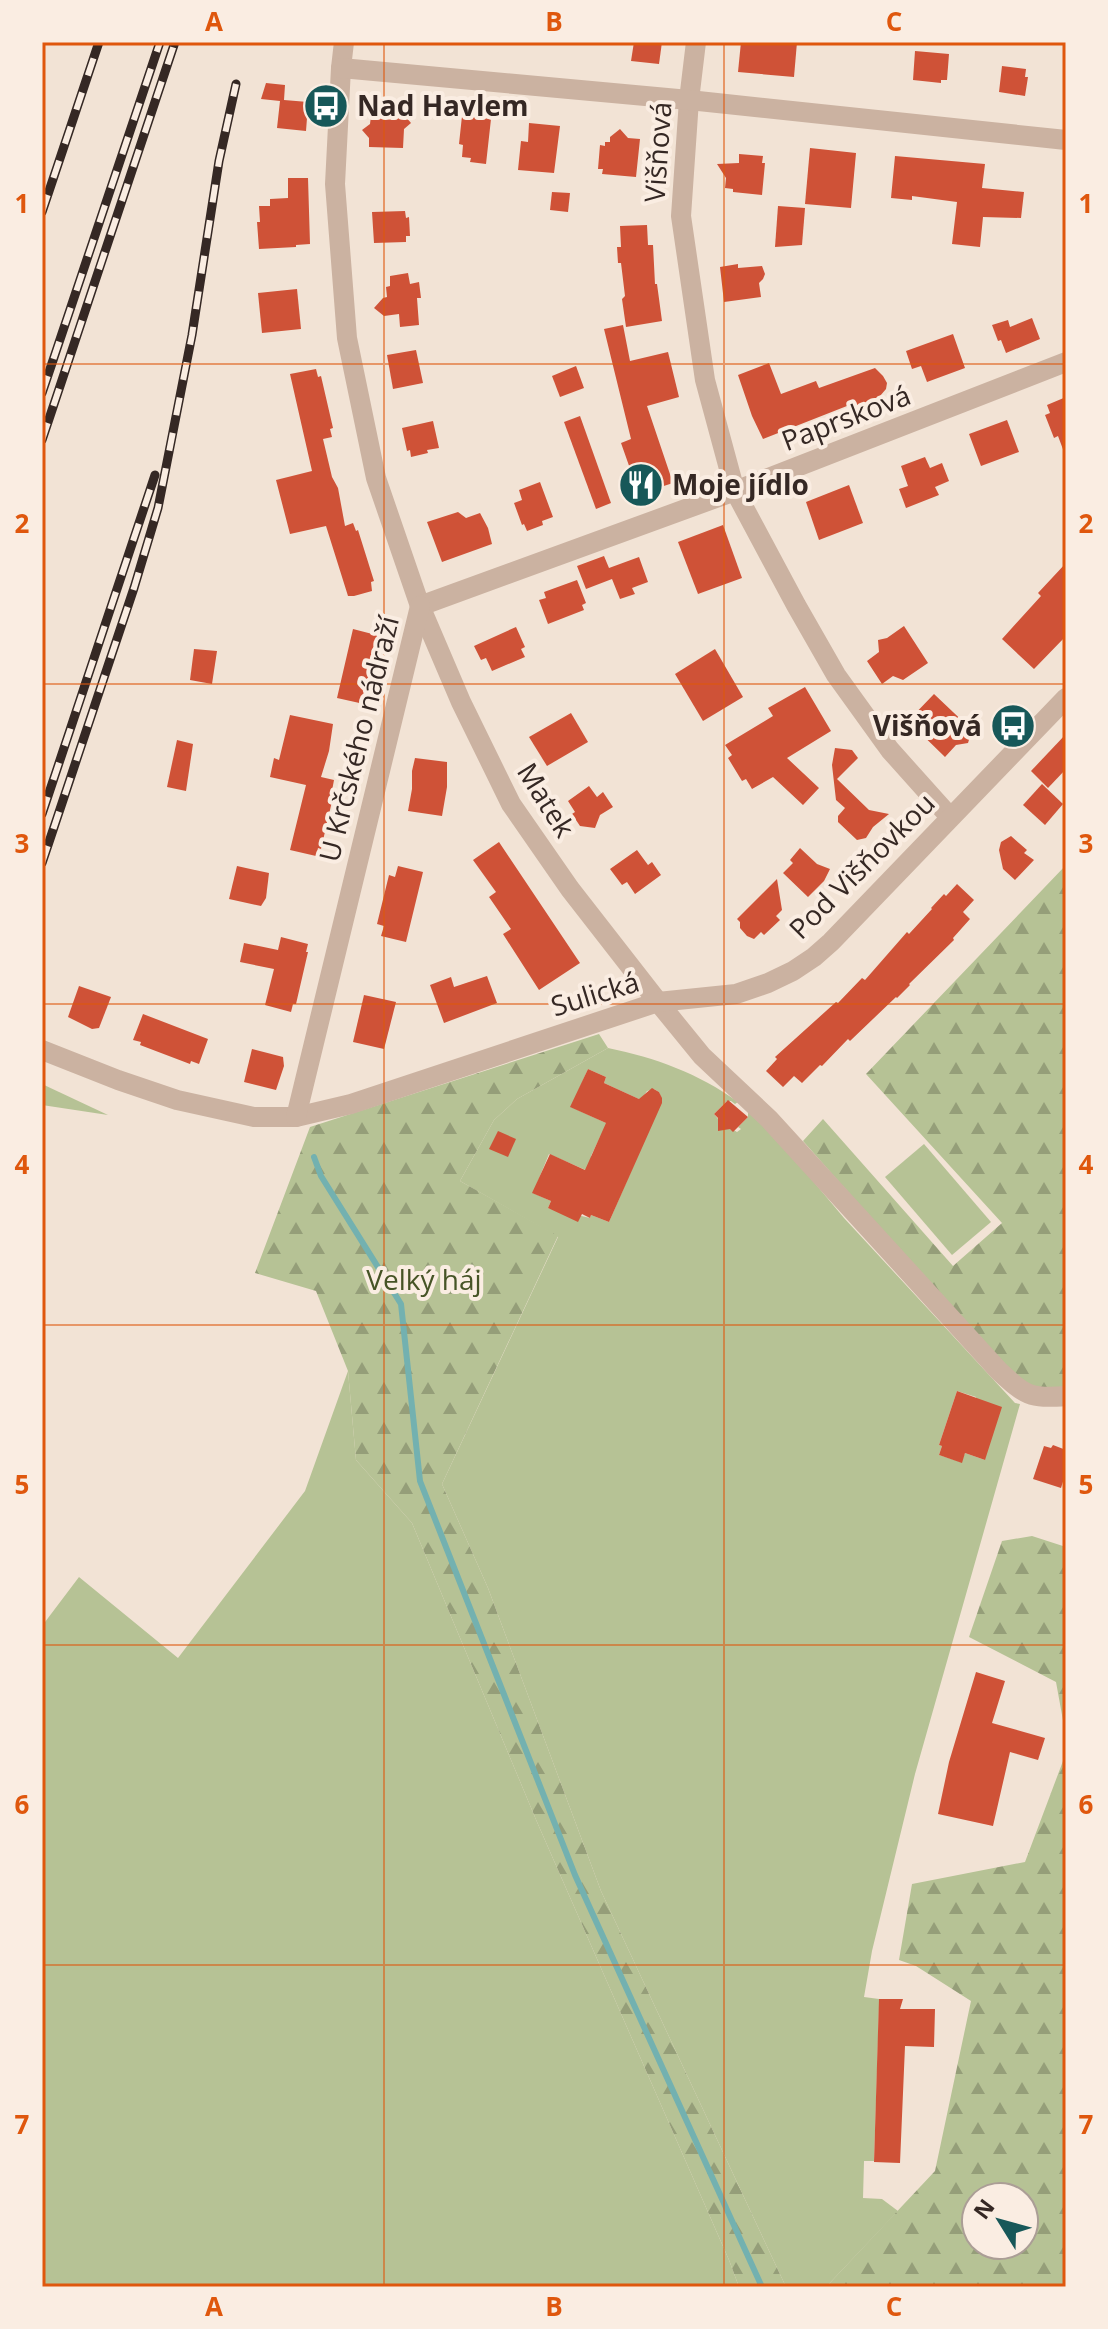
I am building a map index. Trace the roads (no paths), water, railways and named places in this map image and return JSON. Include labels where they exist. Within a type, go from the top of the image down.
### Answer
[{"type":"street","name":"U Krčského nádraží","points":[[296,1117],[420,606],[376,478],[347,338],[335,184],[344,42]]},
{"type":"street","name":"Višňová","points":[[696,42],[681,216],[705,380],[735,491],[836,675],[890,750],[950,817]]},
{"type":"street","points":[[341,68],[689,100],[1066,140]]},
{"type":"street","name":"Paprsková","points":[[420,606],[735,491],[1066,362]]},
{"type":"street","name":"Matek","points":[[420,606],[461,702],[511,804],[570,889],[658,1002]]},
{"type":"street","name":"Pod Višňovkou","points":[[658,1002],[736,994],[768,983],[814,957],[847,927],[1066,698]]},
{"type":"street","name":"Sulická","points":[[42,1050],[132,1085],[197,1105],[254,1117],[296,1117],[351,1104],[658,1002],[702,1056],[769,1119],[999,1371],[1030,1396],[1066,1396]]},
{"type":"waterway","points":[[314,1157],[321,1176],[401,1304],[420,1481],[575,1875],[762,2287]]},
{"type":"railway","points":[[42,212],[99,42]]},
{"type":"railway","points":[[42,393],[160,42]]},
{"type":"railway","points":[[42,440],[175,42]]},
{"type":"railway","points":[[42,863],[158,508],[192,335],[219,161],[236,84]]},
{"type":"railway","points":[[42,814],[155,475]]},
{"type":"place","name":"Nad Havlem","points":[[326,106]]},
{"type":"place","name":"Moje jídlo","points":[[641,485]]},
{"type":"place","name":"Višňová","points":[[1013,726]]},
{"type":"park label","name":"Velký háj","points":[[424,1280]]}]
